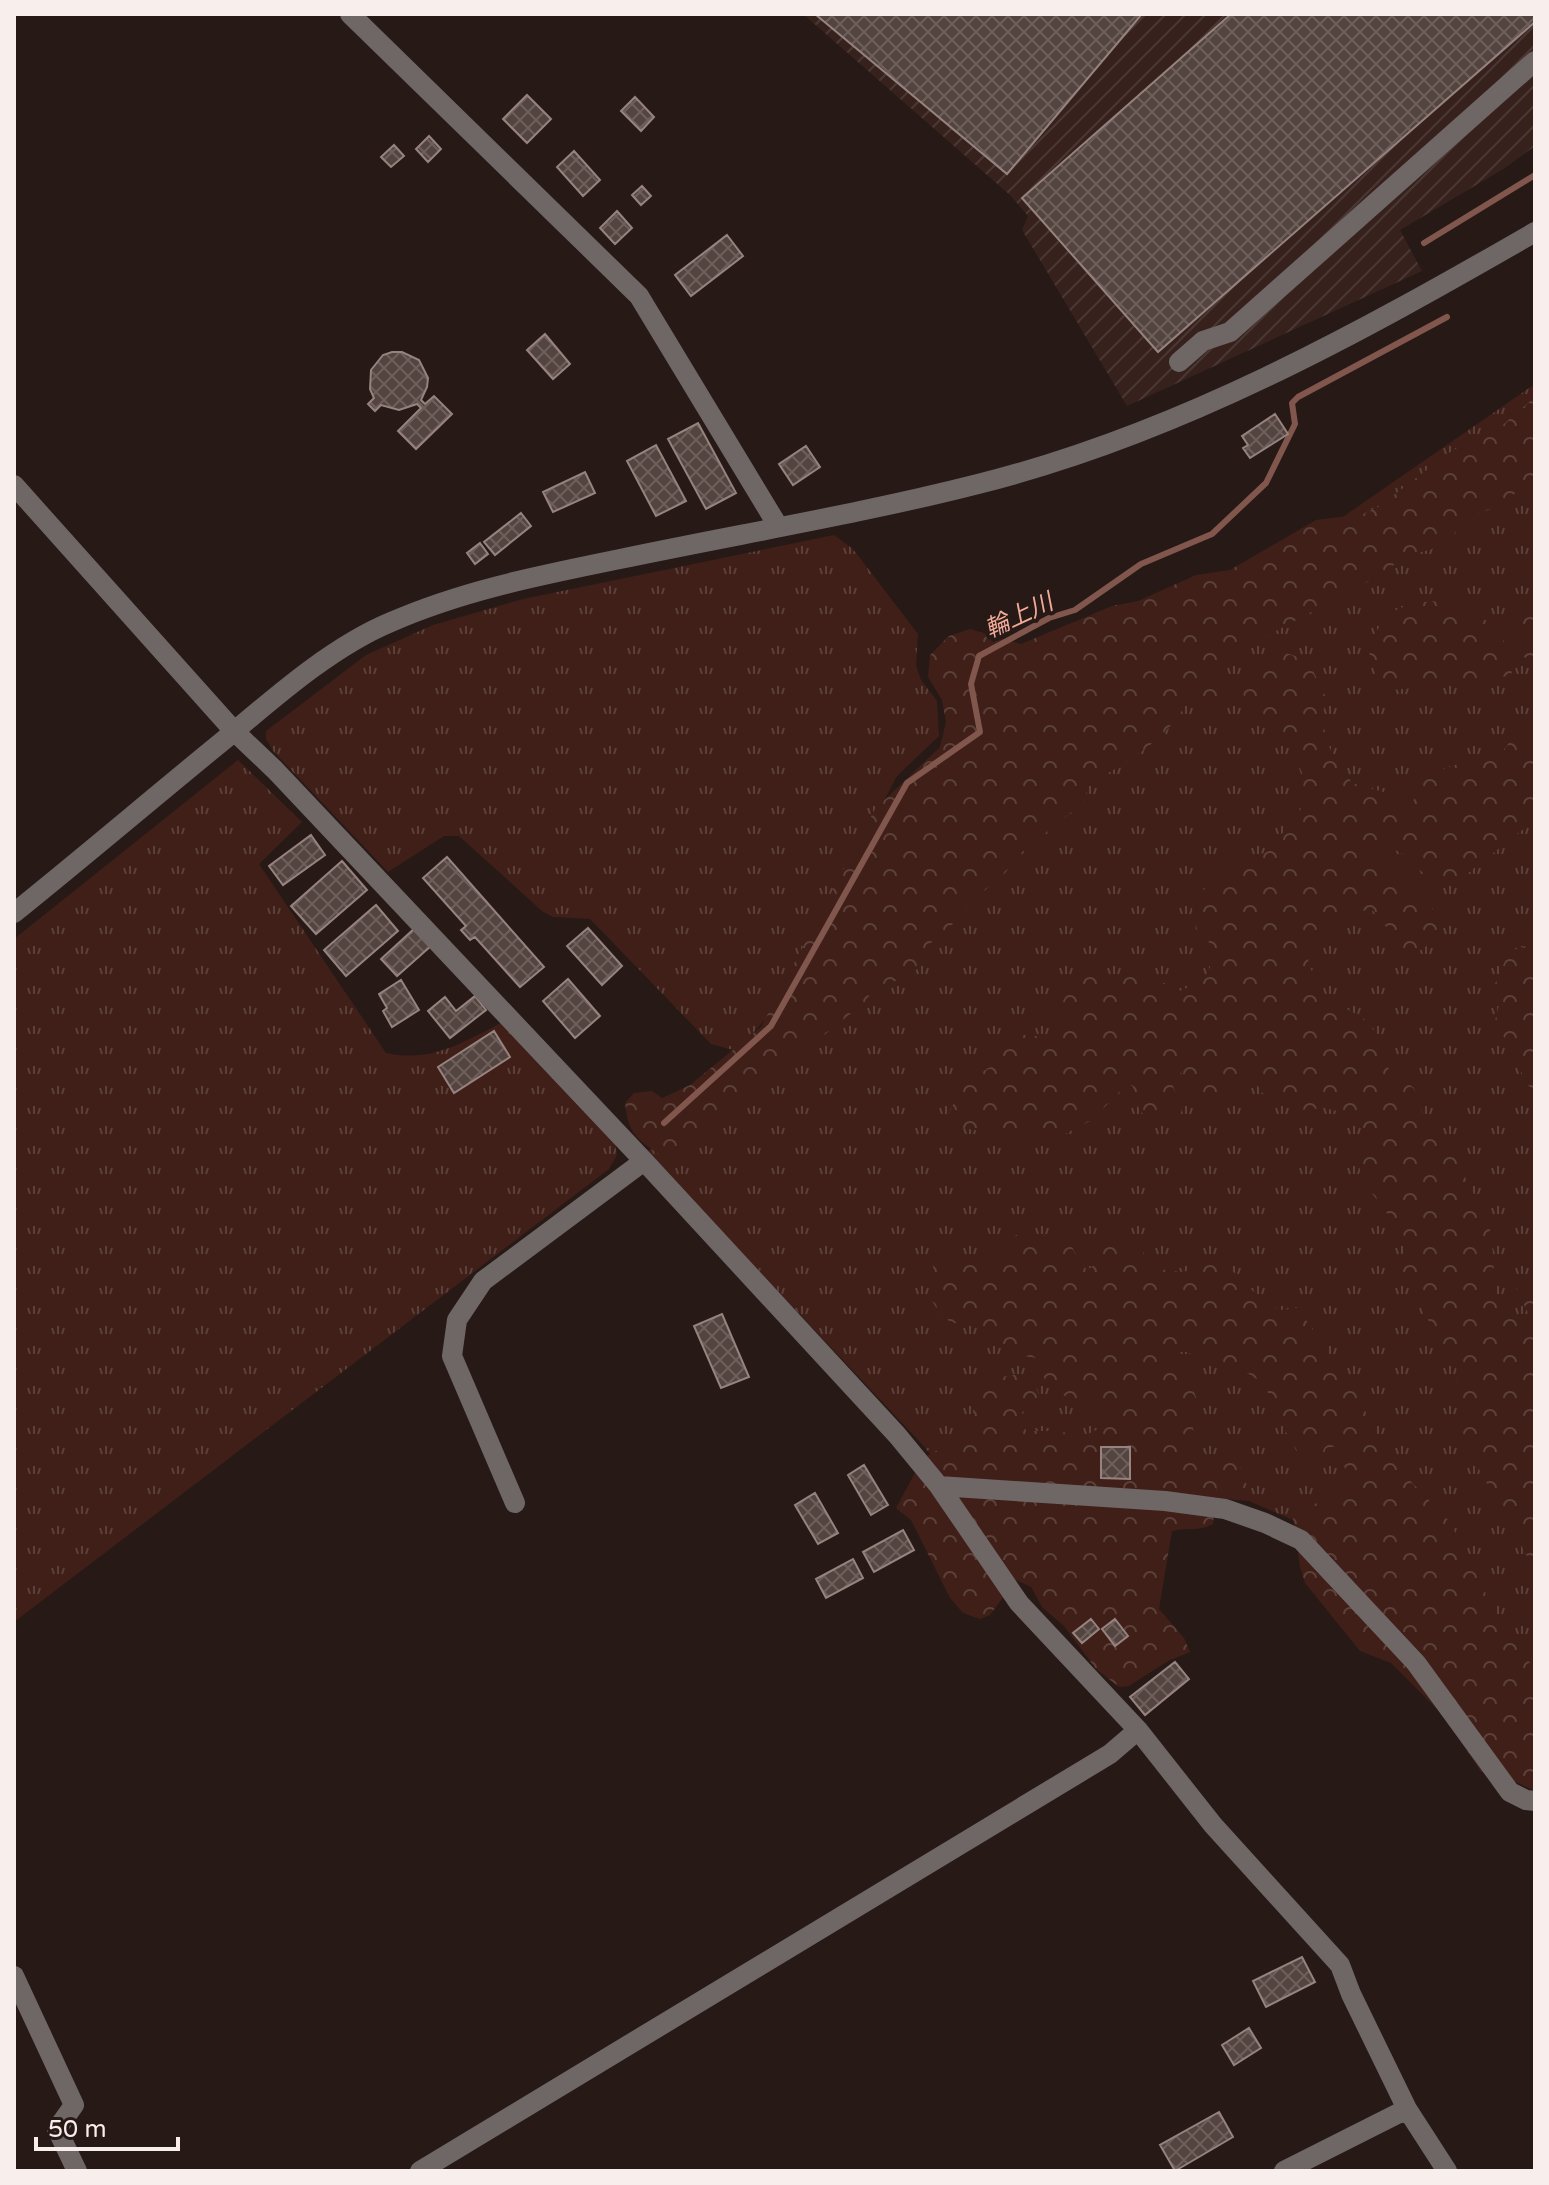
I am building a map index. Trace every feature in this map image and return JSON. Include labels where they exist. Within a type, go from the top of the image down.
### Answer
[{"type":"street","points":[[350,14],[639,296],[778,526]]},
{"type":"street","points":[[1179,362],[1203,341],[1230,332],[1535,61]]},
{"type":"street","points":[[14,913],[292,685],[388,623],[495,585],[877,508],[1069,458],[1151,428],[1270,377],[1412,303],[1535,232]]},
{"type":"street","points":[[14,485],[234,731],[275,770],[644,1161],[897,1435],[939,1486],[1019,1603],[1138,1730],[1213,1825],[1340,1965],[1407,2109],[1447,2171]]},
{"type":"street","points":[[515,1503],[452,1356],[457,1320],[483,1281],[644,1161]]},
{"type":"street","points":[[939,1486],[1165,1501],[1225,1509],[1301,1540],[1416,1663],[1510,1792],[1535,1801]]},
{"type":"street","points":[[420,2171],[1110,1754],[1138,1730]]},
{"type":"street","points":[[14,1976],[74,2105],[57,2129],[77,2171]]},
{"type":"street","points":[[1284,2171],[1407,2109]]},
{"type":"shaded area","points":[[803,14],[1535,14],[1535,146],[1505,168],[1400,230],[1422,271],[1127,406],[1022,230],[1028,216],[1011,196]]},
{"type":"green space","points":[[1535,384],[1535,1791],[1302,1524],[1249,1501],[950,1477],[647,1152],[826,1002],[1211,608]]},
{"type":"green space","points":[[1535,397],[1535,479],[1531,479],[1503,504],[1463,520],[1454,534],[1432,549],[1407,556],[1373,579],[1218,662],[1222,695],[1211,702],[1189,695],[1179,716],[1149,746],[1090,781],[1083,803],[1022,852],[1005,873],[964,908],[952,925],[927,946],[919,967],[908,978],[875,986],[866,1001],[833,1028],[664,1158],[636,1136],[629,1123],[625,1103],[634,1093],[652,1091],[662,1098],[690,1085],[761,1027],[875,809],[940,747],[946,722],[942,700],[928,677],[930,655],[949,636],[970,629],[1021,644],[1112,606],[1138,601],[1196,575],[1230,570],[1316,520],[1363,514],[1378,507],[1453,450],[1497,430]]},
{"type":"green space","points":[[834,535],[853,549],[918,634],[916,665],[921,680],[937,701],[939,736],[897,776],[775,1008],[737,1051],[711,1044],[590,919],[553,917],[542,911],[459,836],[444,836],[388,872],[274,752],[266,739],[266,731],[366,655],[433,625],[523,599]]},
{"type":"green space","points":[[1535,590],[1535,663],[1524,657],[1511,625]]},
{"type":"green space","points":[[1439,601],[1481,617],[1499,632],[1505,643],[1512,674],[1491,681],[1392,690],[1377,676],[1368,649],[1380,626],[1403,607]]},
{"type":"green space","points":[[1286,653],[1308,660],[1327,700],[1321,718],[1330,749],[1352,783],[1387,793],[1398,806],[1412,804],[1424,775],[1458,764],[1479,765],[1500,755],[1514,736],[1528,738],[1535,732],[1535,768],[1531,771],[1535,776],[1535,820],[1468,873],[1447,885],[1429,877],[1398,851],[1372,851],[1425,898],[1436,917],[1438,936],[1423,949],[1409,955],[1373,911],[1349,910],[1306,943],[1309,966],[1327,998],[1363,1018],[1383,1041],[1388,1068],[1414,1088],[1425,1120],[1452,1152],[1489,1223],[1494,1261],[1493,1285],[1500,1302],[1521,1325],[1533,1322],[1516,1290],[1521,1280],[1535,1287],[1535,1564],[1527,1556],[1459,1433],[1456,1359],[1436,1335],[1397,1267],[1408,1241],[1362,1180],[1357,1154],[1362,1127],[1353,1115],[1325,1108],[1300,1110],[1286,1101],[1260,1092],[1255,1076],[1234,1076],[1220,1082],[1218,1103],[1207,1109],[1200,1102],[1190,1079],[1168,1057],[1162,1063],[1161,1073],[1169,1076],[1182,1108],[1179,1121],[1145,1117],[1134,1101],[1133,1087],[1128,1083],[1092,1120],[1065,1134],[1007,1135],[980,1131],[957,1127],[948,1116],[964,1087],[991,1067],[996,1045],[1012,1034],[1056,1038],[1058,1008],[1069,992],[1073,979],[1086,964],[1120,979],[1142,972],[1180,991],[1206,975],[1213,946],[1196,930],[1192,908],[1221,871],[1247,856],[1265,853],[1300,813],[1304,778],[1293,750],[1275,725],[1244,696],[1238,677],[1259,658]]},
{"type":"green space","points":[[238,760],[302,822],[259,864],[386,1053],[433,1053],[503,1022],[615,1143],[617,1155],[609,1169],[14,1622],[14,939]]},
{"type":"green space","points":[[1525,946],[1535,948],[1535,1090],[1527,1085],[1509,1043],[1494,1025],[1500,1000],[1495,984],[1509,952]]},
{"type":"green space","points":[[1016,1235],[1051,1236],[1063,1240],[1087,1270],[1093,1266],[1092,1257],[1099,1242],[1116,1238],[1138,1244],[1147,1261],[1165,1270],[1185,1272],[1202,1262],[1223,1261],[1273,1307],[1283,1310],[1297,1307],[1353,1388],[1393,1463],[1450,1522],[1496,1614],[1535,1670],[1535,1791],[1512,1780],[1481,1772],[1445,1717],[1391,1663],[1360,1651],[1305,1583],[1292,1510],[1335,1498],[1350,1483],[1337,1446],[1326,1448],[1322,1459],[1302,1461],[1276,1414],[1265,1385],[1249,1374],[1205,1363],[1188,1352],[1173,1352],[1196,1397],[1197,1413],[1193,1427],[1196,1438],[1206,1456],[1230,1461],[1244,1471],[1247,1488],[1234,1491],[1217,1485],[1213,1524],[1172,1531],[1159,1609],[1184,1638],[1190,1652],[1168,1661],[1129,1686],[1119,1687],[1096,1669],[1064,1626],[1042,1607],[1031,1587],[1016,1580],[990,1615],[980,1619],[963,1613],[950,1598],[911,1520],[896,1508],[923,1458],[965,1435],[975,1425],[972,1381],[1021,1374],[1034,1381],[1039,1395],[1037,1406],[1022,1412],[1026,1431],[1059,1431],[1082,1437],[1098,1429],[1104,1422],[1100,1407],[1059,1394],[1047,1383],[1042,1373],[1055,1361],[1017,1354],[984,1327],[953,1323],[938,1311],[930,1297],[937,1281],[932,1263],[962,1255],[992,1263]]},
{"type":"building","points":[[815,14],[1142,14],[1007,174]]},
{"type":"building","points":[[1231,14],[1535,14],[1535,22],[1158,352],[1022,198]]},
{"type":"building","points":[[527,95],[551,119],[527,143],[503,119]]},
{"type":"building","points":[[635,97],[654,117],[641,131],[621,111]]},
{"type":"building","points":[[429,136],[441,149],[428,162],[416,149]]},
{"type":"building","points":[[394,145],[404,156],[391,167],[381,157]]},
{"type":"building","points":[[574,151],[600,180],[583,196],[557,167]]},
{"type":"building","points":[[642,186],[651,196],[641,205],[632,195]]},
{"type":"building","points":[[617,211],[632,228],[615,244],[600,228]]},
{"type":"building","points":[[727,235],[743,256],[691,296],[675,275]]},
{"type":"building","points":[[545,334],[570,364],[553,379],[527,350]]},
{"type":"building","points":[[402,352],[419,360],[428,378],[421,400],[425,404],[434,396],[452,414],[416,449],[398,431],[421,408],[417,404],[399,410],[381,405],[375,411],[368,404],[374,398],[370,389],[371,370],[383,355]]},
{"type":"building","points":[[1275,414],[1288,434],[1250,458],[1243,448],[1248,445],[1242,436]]},
{"type":"building","points":[[698,423],[736,493],[706,509],[668,439]]},
{"type":"building","points":[[656,445],[686,501],[656,516],[627,461]]},
{"type":"building","points":[[806,446],[820,467],[793,485],[779,464]]},
{"type":"building","points":[[585,472],[595,493],[553,512],[543,492]]},
{"type":"building","points":[[521,513],[531,526],[495,555],[484,542]]},
{"type":"building","points":[[480,543],[488,554],[475,564],[467,553]]},
{"type":"building","points":[[311,835],[325,855],[283,885],[269,866]]},
{"type":"building","points":[[447,857],[544,967],[520,987],[475,937],[470,940],[461,930],[466,926],[423,878]]},
{"type":"building","points":[[342,861],[367,890],[316,934],[291,906]]},
{"type":"building","points":[[376,905],[398,931],[346,976],[324,950]]},
{"type":"building","points":[[415,928],[431,946],[397,976],[381,959]]},
{"type":"building","points":[[588,928],[622,966],[602,985],[567,946]]},
{"type":"building","points":[[568,979],[600,1016],[575,1038],[543,1001]]},
{"type":"building","points":[[401,980],[419,1010],[392,1027],[383,1011],[387,1008],[379,994]]},
{"type":"building","points":[[475,996],[486,1010],[450,1038],[428,1011],[445,997],[456,1011]]},
{"type":"building","points":[[494,1031],[510,1057],[454,1093],[438,1067]]},
{"type":"building","points":[[722,1314],[749,1377],[721,1388],[694,1326]]},
{"type":"building","points":[[1101,1447],[1130,1447],[1130,1479],[1101,1478]]},
{"type":"building","points":[[864,1465],[888,1505],[871,1515],[848,1475]]},
{"type":"building","points":[[815,1493],[838,1533],[818,1544],[795,1505]]},
{"type":"building","points":[[903,1530],[914,1550],[874,1572],[863,1552]]},
{"type":"building","points":[[853,1559],[863,1578],[826,1598],[816,1579]]},
{"type":"building","points":[[1091,1619],[1099,1629],[1082,1643],[1073,1633]]},
{"type":"building","points":[[1115,1619],[1128,1636],[1115,1646],[1102,1629]]},
{"type":"building","points":[[1175,1662],[1189,1679],[1145,1715],[1130,1697]]},
{"type":"building","points":[[1302,1957],[1315,1982],[1266,2007],[1253,1981]]},
{"type":"building","points":[[1249,2028],[1261,2048],[1234,2065],[1222,2045]]},
{"type":"building","points":[[1219,2112],[1233,2137],[1175,2171],[1160,2145]]},
{"type":"waterway","name":"輪上川","points":[[1424,243],[1535,175]]},
{"type":"waterway","name":"輪上川","points":[[664,1123],[771,1026],[907,783],[980,732],[971,684],[979,656],[1049,618],[1075,610],[1141,564],[1212,534],[1266,483],[1295,424],[1292,403],[1298,397],[1447,317]]}]
